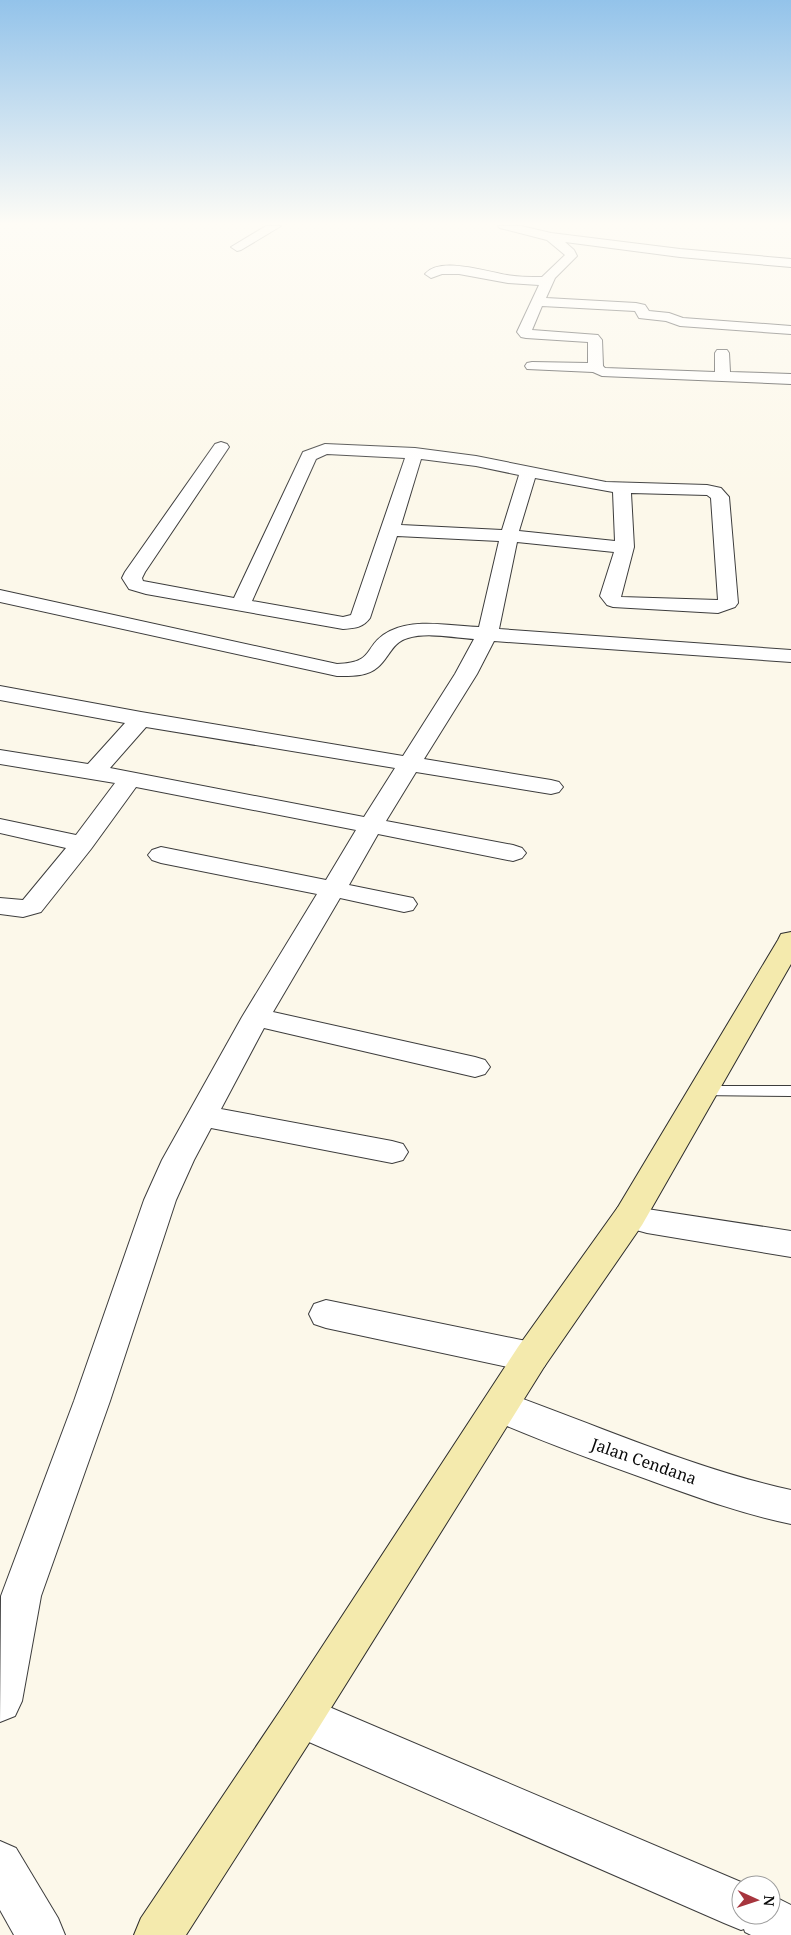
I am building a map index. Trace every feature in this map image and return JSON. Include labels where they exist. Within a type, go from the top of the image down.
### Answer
[{"type":"street","points":[[530,316],[524,332],[531,335],[593,338],[596,340],[596,368]]},
{"type":"street","points":[[660,316],[669,317],[680,322],[791,330]]},
{"type":"street","points":[[722,353],[723,377]]},
{"type":"street","points":[[532,366],[596,368],[602,372],[791,379]]},
{"type":"street","points":[[221,447],[132,578],[136,584],[146,588],[327,621],[354,622],[360,618],[363,612],[415,452]]},
{"type":"street","points":[[240,605],[308,456],[315,452],[332,449],[415,452],[476,461],[622,489],[708,490],[715,492],[720,497],[728,603],[708,607],[620,603],[614,601],[610,596],[625,546],[622,489]]},
{"type":"street","points":[[0,1701],[21,1596],[98,1383],[160,1200],[178,1160],[256,1017],[332,890],[411,764],[487,635],[509,536],[528,472]]},
{"type":"street","points":[[390,530],[509,536],[625,546]]},
{"type":"street","points":[[0,596],[348,671],[368,666],[388,641],[397,635],[409,631],[428,630],[791,656]]},
{"type":"street","points":[[0,693],[141,719],[551,787]]},
{"type":"street","points":[[94,772],[141,719]]},
{"type":"street","points":[[0,757],[94,772],[513,853]]},
{"type":"street","points":[[0,906],[23,909],[32,906],[82,844],[130,779]]},
{"type":"street","points":[[0,826],[82,844]]},
{"type":"street","points":[[161,855],[404,904]]},
{"type":"street","points":[[158,1935],[301,1717],[501,1407],[531,1357],[630,1216],[702,1091],[787,956]]},
{"type":"street","points":[[256,1017],[475,1067]]},
{"type":"street","points":[[202,1116],[392,1152]]},
{"type":"street","points":[[630,1216],[647,1221],[791,1244]]},
{"type":"street","points":[[326,1314],[531,1357]]},
{"type":"street","name":"Jalan Cendana","points":[[501,1407],[541,1425],[677,1474],[740,1494],[791,1507]]},
{"type":"street","points":[[301,1717],[731,1902]]},
{"type":"street","points":[[0,1864],[41,1935]]},
{"type":"lane","points":[[702,1091],[791,1091]]}]
